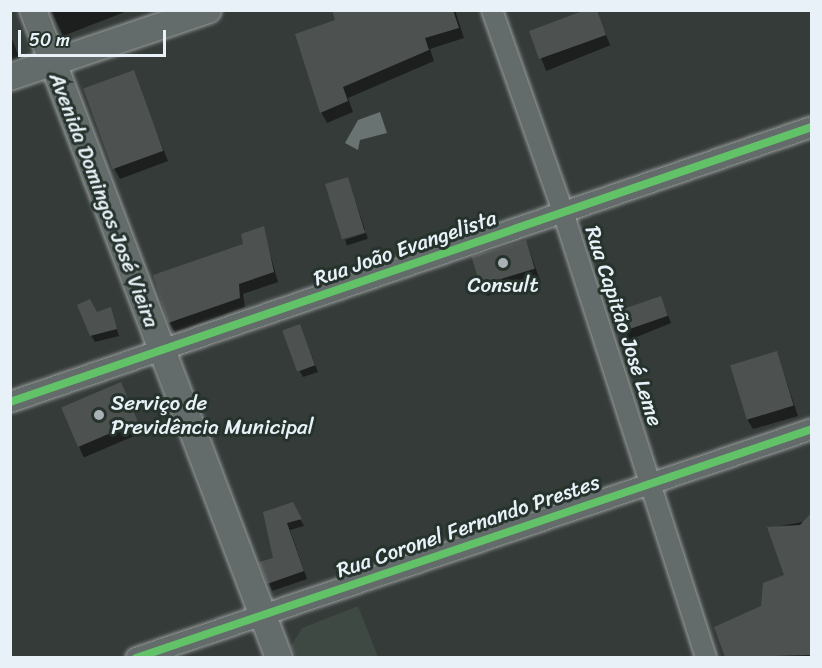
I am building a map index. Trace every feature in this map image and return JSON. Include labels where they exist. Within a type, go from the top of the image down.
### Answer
[{"type":"main road","name":"Avenida Domingos José Vieira","points":[[33,10],[279,657]]},
{"type":"main road","points":[[10,77],[208,10]]},
{"type":"street","name":"Rua Capitão José Leme","points":[[492,10],[563,212],[706,657]]},
{"type":"street","name":"Rua João Evangelista","points":[[10,402],[812,127]]},
{"type":"street","name":"Rua Coronel Fernando Prestes","points":[[136,657],[812,429]]},
{"type":"shaded area","points":[[380,112],[387,133],[360,140],[358,150],[345,143],[358,120]]},
{"type":"shaded area","points":[[358,606],[378,657],[296,657],[291,646],[302,628]]},
{"type":"building","points":[[332,10],[453,10],[459,28],[425,38],[429,50],[343,87],[348,101],[320,113],[295,34],[335,20]]},
{"type":"building","points":[[585,10],[597,10],[606,35],[539,59],[529,31]]},
{"type":"building","points":[[134,70],[163,151],[113,169],[83,88]]},
{"type":"building","points":[[348,177],[365,232],[342,239],[325,184]]},
{"type":"building","points":[[264,226],[274,272],[239,284],[240,298],[168,323],[153,275],[243,244],[241,234]]},
{"type":"building","name":"Consult","points":[[526,240],[535,269],[480,285],[471,257]]},
{"type":"building","points":[[661,296],[668,316],[623,331],[617,311]]},
{"type":"building","points":[[90,299],[97,312],[111,307],[117,329],[90,336],[77,305]]},
{"type":"building","points":[[300,324],[315,365],[297,372],[282,330]]},
{"type":"building","points":[[777,351],[794,406],[747,420],[730,365]]},
{"type":"building","name":"Serviço de Previdência Municipal","points":[[121,382],[138,422],[78,447],[61,407]]},
{"type":"building","points":[[293,502],[302,519],[287,523],[304,571],[267,584],[259,562],[273,558],[263,512]]},
{"type":"building","points":[[812,512],[812,655],[725,657],[714,627],[761,606],[763,583],[784,575],[767,527],[800,525]]},
{"type":"cycle path","points":[[10,402],[812,127]]},
{"type":"cycle path","points":[[136,658],[812,429]]},
{"type":"place","name":"Consult","points":[[503,263]]},
{"type":"place","name":"Serviço de Previdência Municipal","points":[[99,415]]}]
